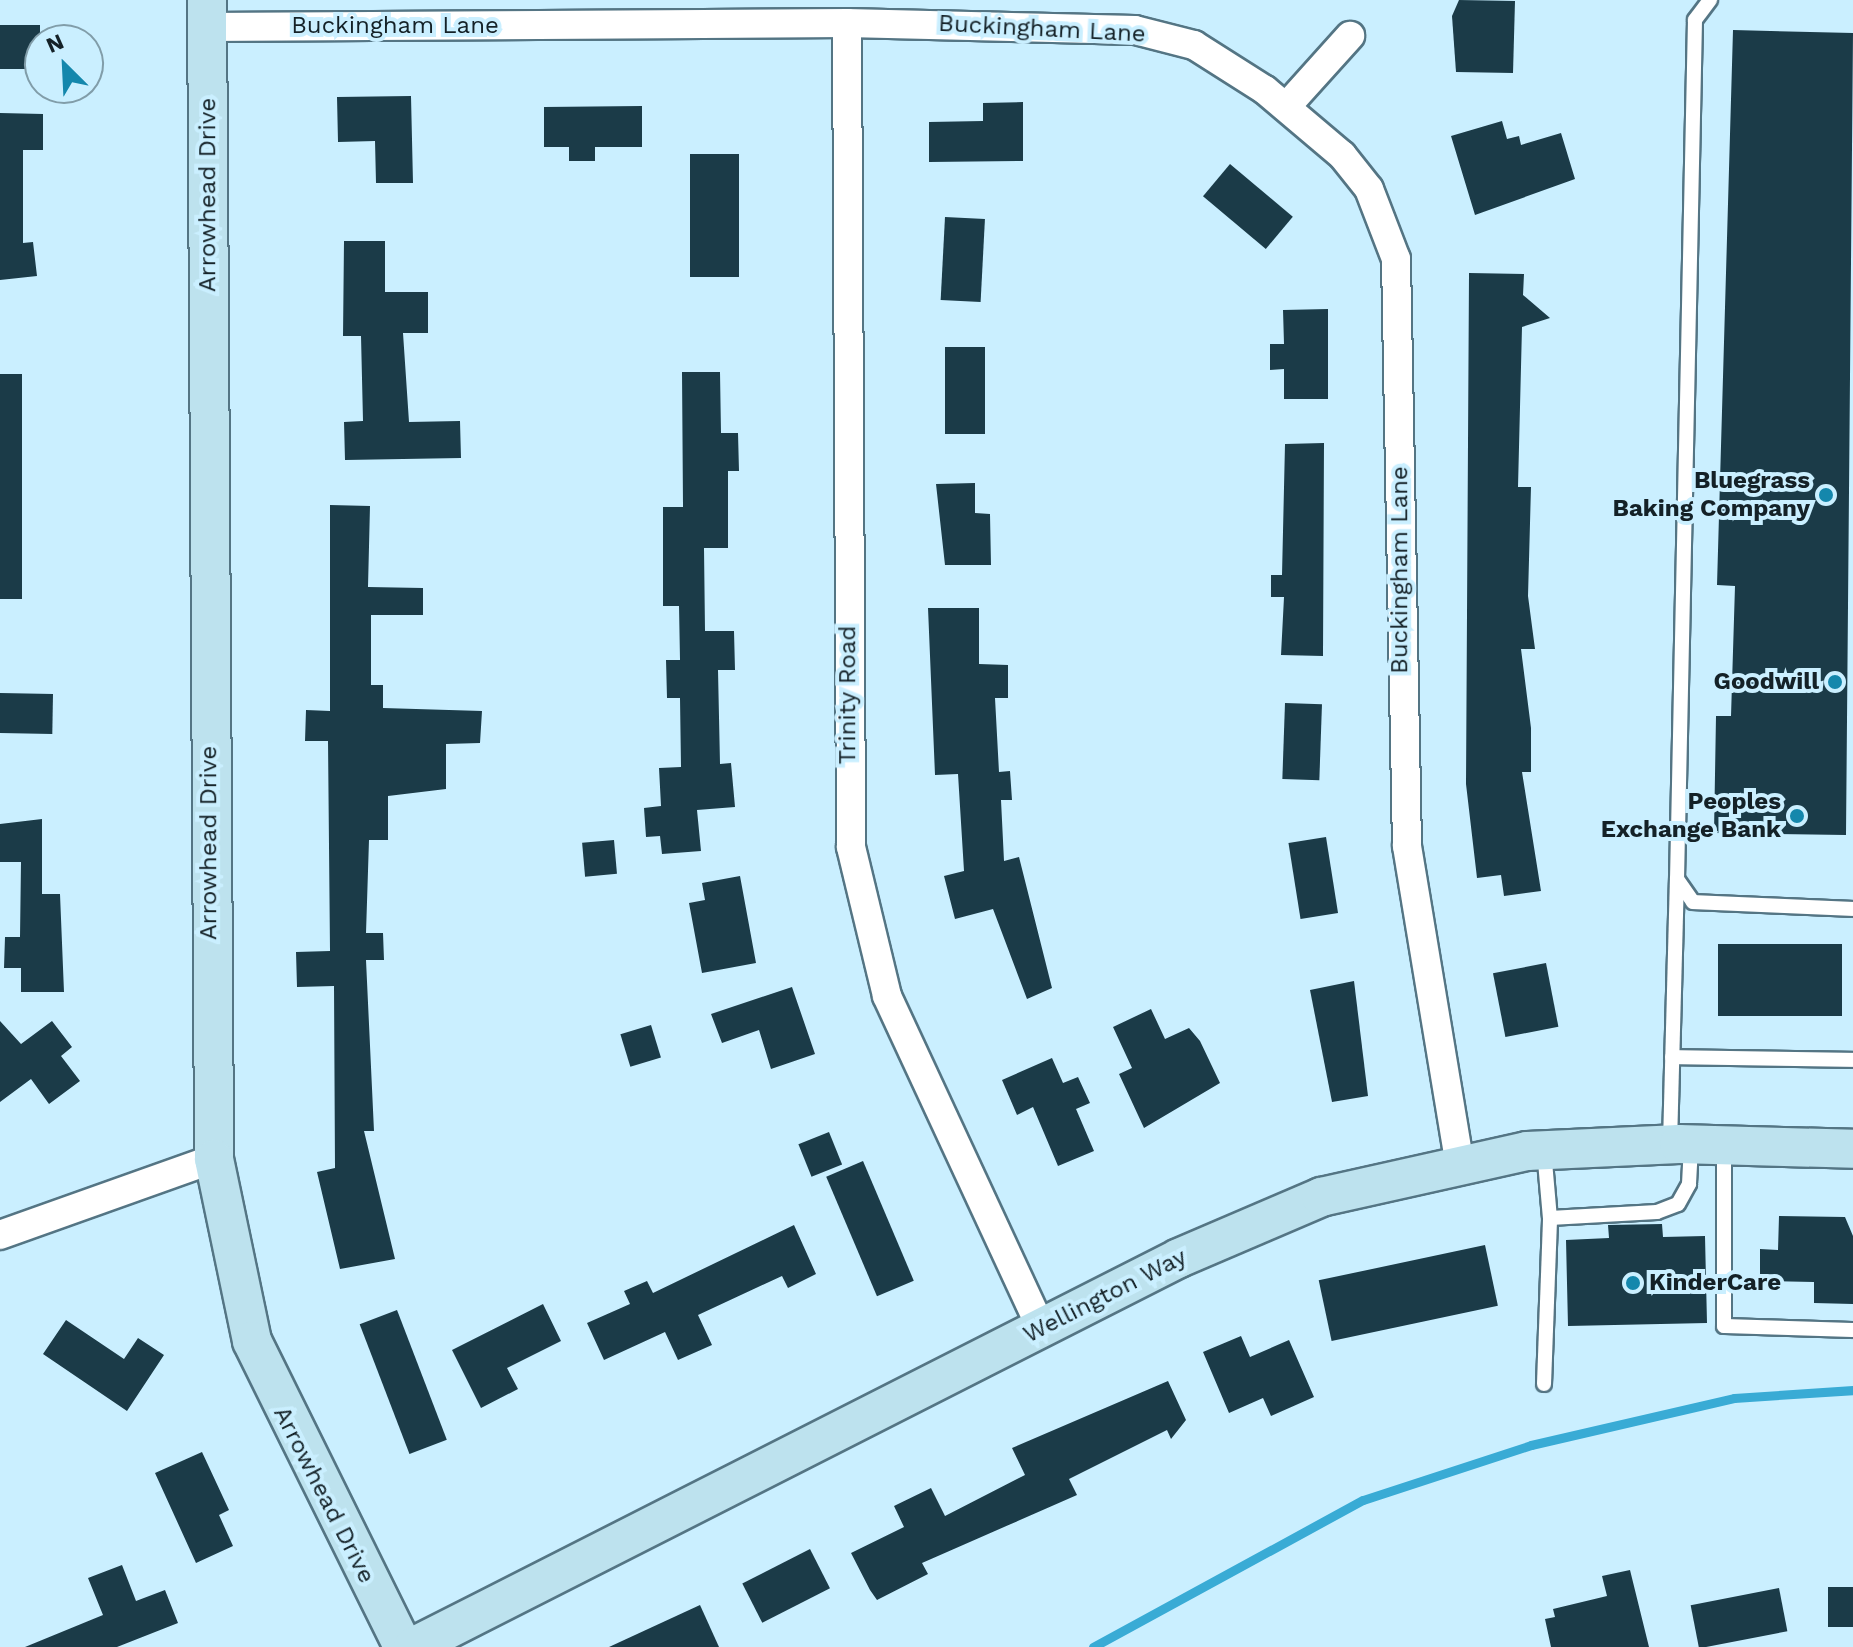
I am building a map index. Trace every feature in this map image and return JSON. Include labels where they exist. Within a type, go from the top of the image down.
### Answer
[{"type":"street","name":"Buckingham Lane","points":[[207,14],[847,23],[1149,33],[1194,45],[1286,107],[1369,189],[1396,259],[1407,846],[1459,1161]]},
{"type":"street","name":"Arrowhead Drive","points":[[207,14],[214,1159],[252,1341],[403,1647]]},
{"type":"street","name":"Trinity Road","points":[[847,23],[851,847],[887,996],[1041,1328]]},
{"type":"street","points":[[1286,107],[1350,36]]},
{"type":"street","name":"Wellington Way","points":[[413,1647],[1253,1223],[1459,1161],[1544,1150],[1695,1145],[1853,1149]]},
{"type":"street","points":[[0,1235],[214,1159]]},
{"type":"lane","points":[[1710,0],[1695,20],[1672,1057],[1695,1145],[1724,1326],[1853,1330]]},
{"type":"lane","points":[[1677,879],[1693,902],[1853,909]]},
{"type":"lane","points":[[1672,1057],[1853,1060]]},
{"type":"lane","points":[[1550,1218],[1657,1212],[1678,1204],[1689,1184],[1695,1145]]},
{"type":"lane","points":[[1544,1150],[1550,1218],[1544,1384]]},
{"type":"building","points":[[1459,0],[1515,1],[1513,73],[1456,72],[1452,16]]},
{"type":"building","points":[[0,25],[24,25],[24,69],[0,69]]},
{"type":"building","points":[[1733,30],[1853,33],[1846,835],[1714,833],[1716,716],[1731,716],[1735,586],[1717,585]]},
{"type":"building","points":[[411,96],[413,183],[376,183],[375,141],[338,142],[337,97]]},
{"type":"building","points":[[1023,102],[1023,161],[929,162],[929,122],[983,121],[983,103]]},
{"type":"building","points":[[642,106],[642,147],[595,147],[595,161],[569,161],[569,147],[544,147],[544,107]]},
{"type":"building","points":[[0,113],[43,114],[43,150],[23,150],[23,243],[33,242],[37,276],[0,280]]},
{"type":"building","points":[[1502,121],[1507,139],[1519,136],[1521,145],[1561,133],[1575,179],[1475,215],[1451,136]]},
{"type":"building","points":[[690,154],[739,154],[739,277],[690,277]]},
{"type":"building","points":[[1230,164],[1293,217],[1266,249],[1203,196]]},
{"type":"building","points":[[945,217],[985,219],[981,302],[941,300]]},
{"type":"building","points":[[344,241],[385,241],[385,292],[428,292],[428,333],[403,333],[409,422],[460,421],[461,458],[345,460],[344,422],[363,421],[361,336],[343,336]]},
{"type":"building","points":[[1469,273],[1524,274],[1523,295],[1550,318],[1522,327],[1518,487],[1531,487],[1528,596],[1535,649],[1521,649],[1531,728],[1531,772],[1522,772],[1541,891],[1504,896],[1501,875],[1477,878],[1466,784]]},
{"type":"building","points":[[1328,309],[1328,399],[1284,399],[1284,369],[1270,370],[1270,344],[1284,344],[1283,310]]},
{"type":"building","points":[[945,347],[985,347],[985,434],[945,434]]},
{"type":"building","points":[[682,372],[720,372],[721,433],[738,433],[739,471],[728,471],[728,548],[704,548],[705,631],[734,631],[735,670],[718,670],[720,764],[731,763],[735,807],[697,810],[701,851],[662,854],[660,836],[646,837],[644,808],[661,806],[659,768],[681,767],[680,698],[667,698],[666,660],[680,660],[679,606],[663,606],[663,507],[683,507]]},
{"type":"building","points":[[0,374],[22,374],[22,599],[0,599]]},
{"type":"building","points":[[1324,443],[1323,656],[1281,655],[1284,597],[1271,597],[1271,575],[1282,575],[1285,444]]},
{"type":"building","points":[[975,483],[975,513],[990,514],[991,565],[945,565],[936,484]]},
{"type":"building","points":[[330,505],[370,506],[368,587],[423,588],[423,615],[371,615],[371,685],[383,685],[383,708],[482,711],[480,743],[446,744],[446,789],[388,796],[388,840],[369,840],[366,933],[383,933],[384,960],[366,960],[374,1131],[364,1131],[395,1259],[340,1269],[317,1172],[335,1168],[334,986],[297,987],[296,952],[330,951],[328,741],[305,741],[306,710],[330,711]]},
{"type":"building","points":[[928,608],[979,608],[979,664],[1008,665],[1008,698],[995,698],[999,772],[1010,771],[1012,800],[1001,800],[1004,861],[1019,857],[1052,988],[1027,999],[993,909],[955,919],[944,876],[964,871],[958,774],[935,775]]},
{"type":"building","points":[[0,693],[53,694],[52,734],[0,733]]},
{"type":"building","points":[[1285,703],[1322,704],[1319,780],[1282,779]]},
{"type":"building","points":[[42,819],[42,894],[60,894],[64,992],[21,992],[21,968],[4,968],[5,937],[20,937],[21,862],[0,862],[0,824]]},
{"type":"building","points":[[1326,837],[1338,913],[1301,919],[1288,843]]},
{"type":"building","points":[[614,840],[617,874],[585,877],[582,843]]},
{"type":"building","points":[[740,876],[756,963],[702,973],[689,903],[705,900],[702,883]]},
{"type":"building","points":[[1718,944],[1842,944],[1842,1016],[1718,1016]]},
{"type":"building","points":[[1546,963],[1558,1027],[1505,1037],[1493,973]]},
{"type":"building","points":[[1354,981],[1368,1096],[1332,1102],[1310,990]]},
{"type":"building","points":[[792,987],[815,1054],[771,1069],[759,1030],[722,1043],[711,1014]]},
{"type":"building","points":[[1151,1009],[1165,1039],[1189,1028],[1200,1041],[1220,1083],[1144,1128],[1119,1074],[1132,1068],[1113,1027]]},
{"type":"building","points":[[0,1021],[21,1044],[52,1021],[72,1047],[61,1056],[80,1081],[49,1104],[31,1079],[0,1102]]},
{"type":"building","points":[[651,1025],[661,1058],[630,1067],[620,1034]]},
{"type":"building","points":[[1052,1058],[1063,1083],[1078,1077],[1090,1103],[1076,1109],[1094,1151],[1058,1166],[1033,1107],[1017,1115],[1002,1080]]},
{"type":"building","points":[[829,1132],[842,1164],[812,1177],[798,1144]]},
{"type":"building","points":[[863,1161],[914,1281],[877,1296],[826,1177]]},
{"type":"building","points":[[1779,1216],[1845,1217],[1853,1236],[1853,1304],[1814,1303],[1814,1282],[1760,1281],[1760,1249],[1778,1250]]},
{"type":"building","points":[[1662,1224],[1663,1237],[1705,1236],[1707,1323],[1568,1326],[1566,1240],[1609,1238],[1608,1225]]},
{"type":"building","points":[[794,1225],[816,1274],[788,1288],[782,1276],[698,1315],[712,1345],[678,1360],[665,1332],[604,1360],[587,1323],[630,1304],[624,1291],[647,1281],[653,1293]]},
{"type":"building","points":[[1485,1245],[1498,1306],[1332,1341],[1319,1280]]},
{"type":"building","points":[[543,1304],[561,1341],[507,1368],[518,1389],[481,1408],[452,1350]]},
{"type":"building","points":[[397,1310],[447,1440],[409,1454],[360,1324]]},
{"type":"building","points":[[66,1320],[124,1359],[138,1338],[164,1355],[127,1411],[43,1354]]},
{"type":"building","points":[[1241,1336],[1250,1357],[1289,1340],[1314,1397],[1271,1416],[1263,1398],[1229,1413],[1203,1352]]},
{"type":"building","points":[[1168,1381],[1186,1420],[1171,1439],[1167,1430],[1069,1479],[1077,1495],[922,1563],[928,1574],[877,1600],[851,1553],[904,1527],[894,1506],[931,1488],[945,1516],[1025,1475],[1012,1448]]},
{"type":"building","points":[[202,1452],[229,1510],[219,1515],[233,1546],[196,1563],[155,1473]]},
{"type":"building","points":[[810,1549],[830,1588],[762,1623],[742,1584]]},
{"type":"building","points":[[122,1565],[136,1601],[165,1590],[178,1623],[117,1647],[25,1647],[103,1615],[88,1578]]},
{"type":"building","points":[[1630,1570],[1649,1647],[1551,1647],[1545,1619],[1555,1617],[1553,1609],[1607,1596],[1602,1576]]},
{"type":"building","points":[[1828,1587],[1853,1587],[1853,1627],[1828,1627]]},
{"type":"building","points":[[1779,1588],[1787,1631],[1699,1647],[1691,1605]]},
{"type":"building","points":[[700,1605],[719,1647],[609,1647]]},
{"type":"waterway","points":[[1093,1647],[1363,1500],[1531,1445],[1734,1398],[1853,1390]]},
{"type":"place","name":"Bluegrass Baking Company","points":[[1826,495]]},
{"type":"place","name":"Goodwill","points":[[1835,682]]},
{"type":"place","name":"Peoples Exchange Bank","points":[[1797,816]]},
{"type":"place","name":"KinderCare","points":[[1633,1283]]}]
